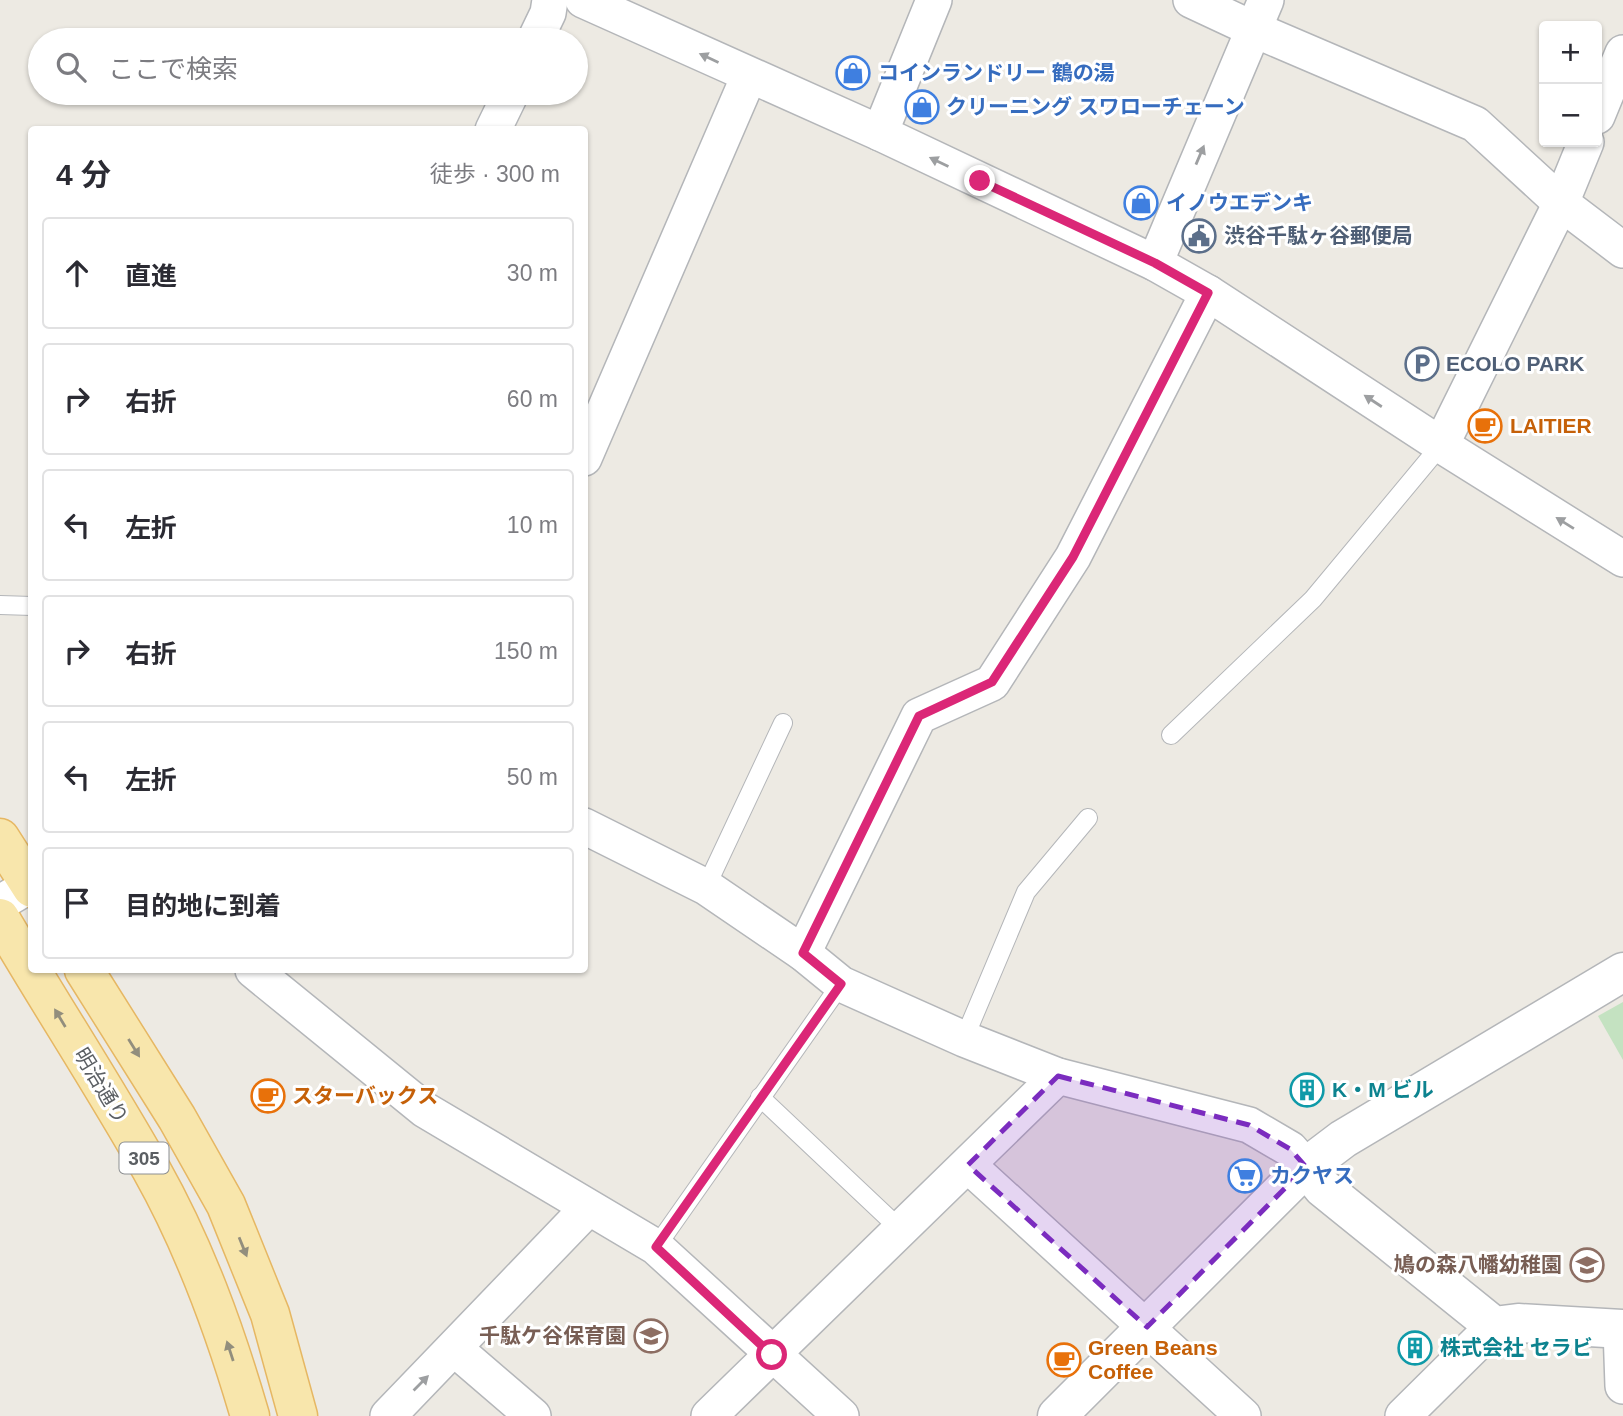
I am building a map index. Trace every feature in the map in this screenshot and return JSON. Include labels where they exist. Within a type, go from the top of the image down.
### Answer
[{"type":"main road","points":[[0,838],[23,890]]},
{"type":"main road","name":"明治通り","points":[[0,918],[28,965]]},
{"type":"main road","name":"明治通り","points":[[33,973],[157,1181],[195,1259],[218,1315],[250,1416]]},
{"type":"main road","name":"305","points":[[86,973],[177,1118],[226,1205],[270,1314],[298,1416]]},
{"type":"street","points":[[541,28],[548,13],[550,0]]},
{"type":"street","points":[[583,0],[880,133],[1155,263],[1208,293],[1441,445],[1623,559]]},
{"type":"street","points":[[880,133],[934,0]]},
{"type":"street","points":[[1192,0],[1259,15],[1475,124],[1561,203],[1623,250]]},
{"type":"street","points":[[1155,263],[1259,15]]},
{"type":"street","points":[[1602,104],[1623,53]]},
{"type":"street","points":[[588,449],[749,76]]},
{"type":"street","points":[[495,126],[505,105]]},
{"type":"street","points":[[1441,445],[1561,203],[1584,147]]},
{"type":"street","points":[[803,953],[919,716],[992,682],[1073,557],[1208,293]]},
{"type":"street","points":[[588,828],[706,887],[803,953],[841,984],[964,1039],[1058,1076],[1249,1125],[1290,1149],[1323,1188],[1494,1325]]},
{"type":"street","points":[[1057,1416],[1306,1167],[1343,1139],[1623,972]]},
{"type":"street","points":[[257,973],[425,1110],[656,1247],[841,1416]]},
{"type":"street","points":[[709,1416],[1058,1076]]},
{"type":"street","points":[[968,1165],[1243,1416]]},
{"type":"street","points":[[388,1416],[588,1208]]},
{"type":"street","points":[[1403,1416],[1494,1325],[1518,1323],[1622,1329],[1623,1386]]},
{"type":"street","points":[[455,1349],[533,1416]]},
{"type":"lane","points":[[1171,735],[1313,599],[1441,445]]},
{"type":"lane","points":[[0,605],[28,607]]},
{"type":"lane","points":[[706,887],[783,723]]},
{"type":"lane","points":[[964,1039],[1026,892],[1088,818]]},
{"type":"lane","points":[[656,1247],[841,984]]},
{"type":"lane","points":[[760,1097],[901,1230]]},
{"type":"highlighted area","points":[[1058,1076],[1249,1125],[1290,1149],[1306,1167],[1147,1327],[968,1165]]},
{"type":"green space","points":[[1623,1002],[1623,1060],[1598,1016]]},
{"type":"place","name":"コインランドリー 鶴の湯","points":[[853,73]]},
{"type":"place","name":"クリーニング スワローチェーン","points":[[922,107]]},
{"type":"place","name":"イノウエデンキ","points":[[1141,203]]},
{"type":"place","name":"渋谷千駄ヶ谷郵便局","points":[[1199,236]]},
{"type":"place","name":"ECOLO PARK","points":[[1422,364]]},
{"type":"place","name":"LAITIER","points":[[1485,426]]},
{"type":"place","name":"K・M ビル","points":[[1307,1090]]},
{"type":"place","name":"スターバックス","points":[[268,1096]]},
{"type":"place","name":"カクヤス","points":[[1245,1176]]},
{"type":"place","name":"鳩の森八幡幼稚園","points":[[1587,1265]]},
{"type":"place","name":"千駄ケ谷保育園","points":[[651,1336]]},
{"type":"place","name":"株式会社 セラビ","points":[[1415,1348]]},
{"type":"place","name":"Green Beans Coffee","points":[[1064,1360]]},
{"type":"route","points":[[772,1355],[656,1247],[841,984],[803,953],[919,716],[992,682],[1073,557],[1208,293],[1155,263],[980,181]]}]
